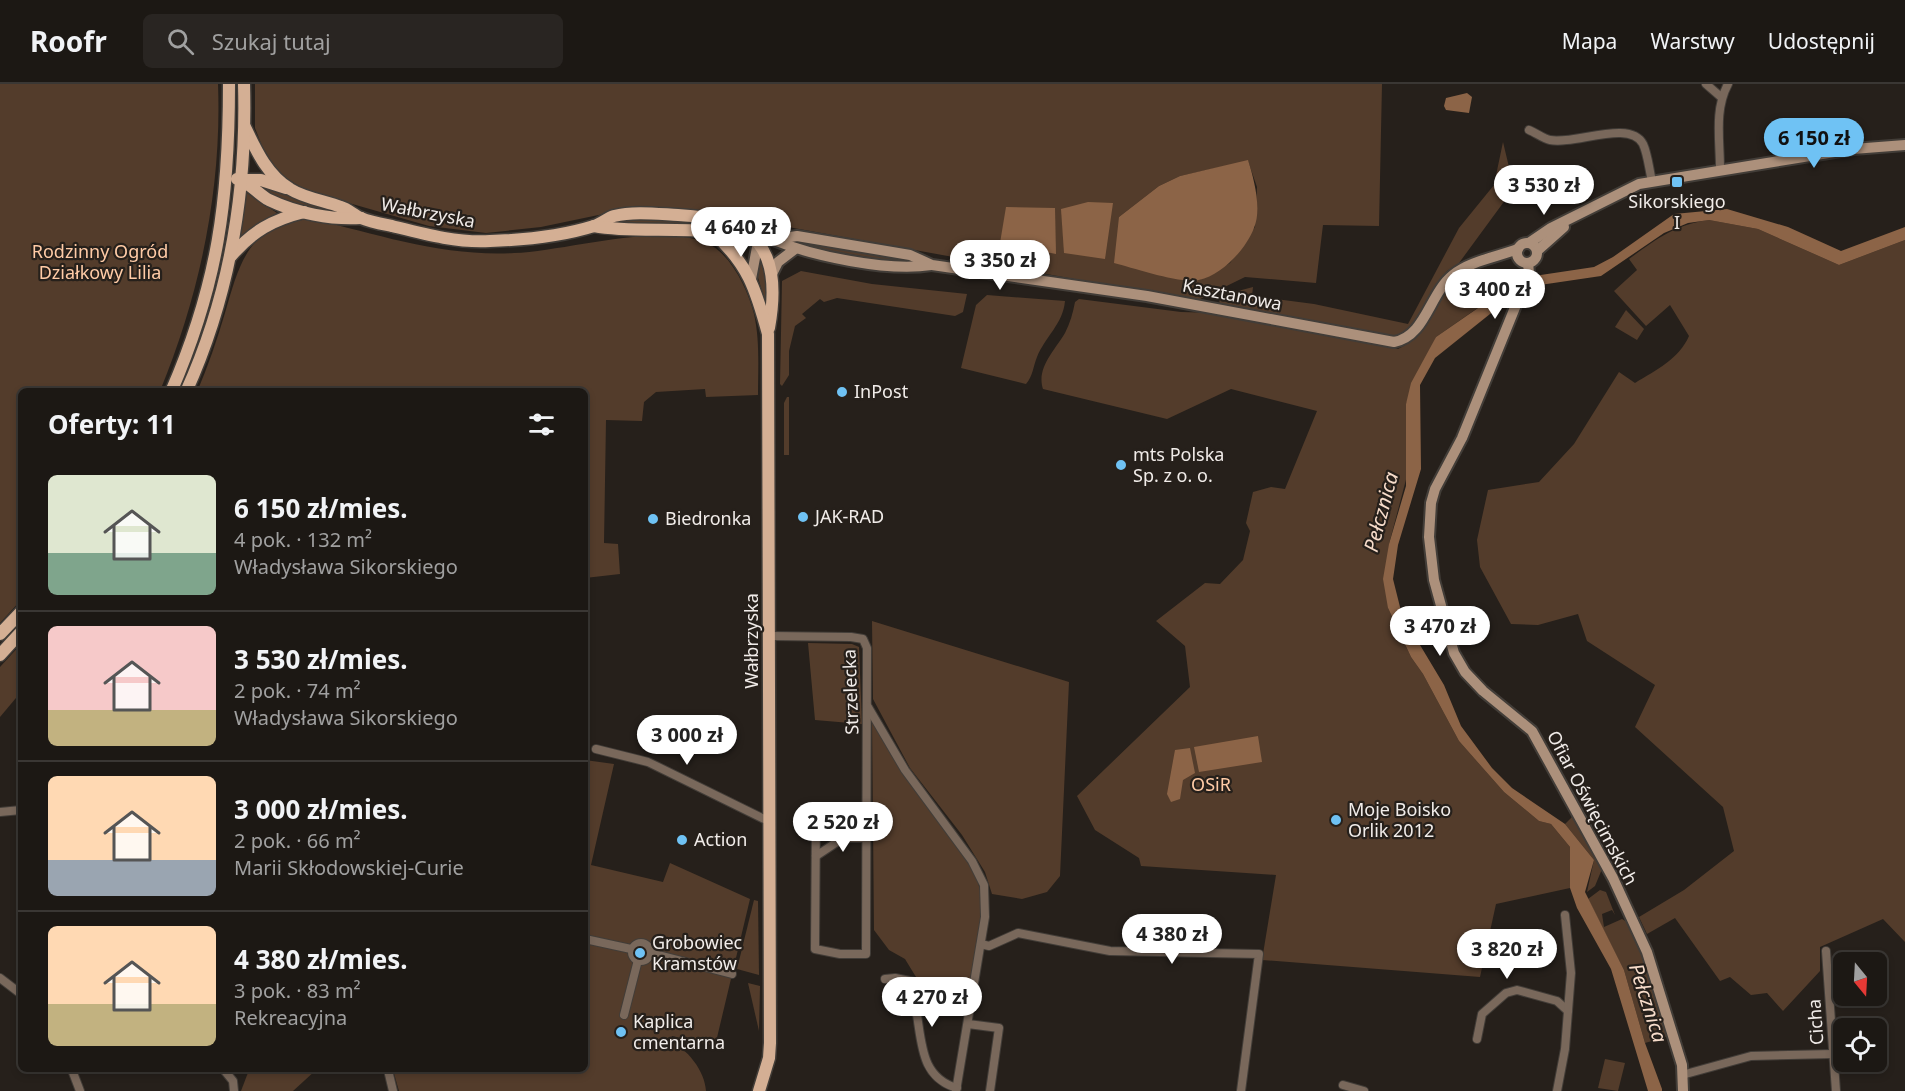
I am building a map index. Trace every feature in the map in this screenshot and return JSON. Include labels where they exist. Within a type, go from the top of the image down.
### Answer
[{"type":"main road","points":[[173,388],[190,344],[214,266],[227,177],[229,84]]},
{"type":"main road","points":[[188,388],[212,324],[230,256],[242,180],[245,127],[244,84]]},
{"type":"main road","name":"Wałbrzyska","points":[[245,127],[259,156],[272,173],[290,189],[344,208],[362,218]]},
{"type":"main road","name":"Wałbrzyska","points":[[227,177],[242,180],[271,201],[305,212],[341,219],[362,218],[465,241],[512,240],[594,226],[620,216],[686,215],[719,220],[739,226],[764,241],[773,272],[774,301],[768,334],[770,1042],[769,1058],[759,1091]]},
{"type":"main road","points":[[242,180],[261,180],[290,189]]},
{"type":"main road","points":[[230,256],[261,227],[279,218],[305,212]]},
{"type":"main road","name":"Wałbrzyska","points":[[594,226],[615,230],[671,228],[712,232],[735,253],[751,279],[768,334]]},
{"type":"main road","points":[[0,634],[18,615]]},
{"type":"main road","points":[[0,655],[18,635]]},
{"type":"street","points":[[1706,84],[1721,97]]},
{"type":"street","points":[[1720,169],[1718,118],[1721,97],[1728,84]]},
{"type":"street","points":[[1529,130],[1550,140],[1585,139],[1624,132],[1635,135],[1643,144],[1652,180]]},
{"type":"street","points":[[1533,247],[1575,216],[1619,192],[1652,180],[1853,149],[1905,145]]},
{"type":"street","name":"Kasztanowa","points":[[712,232],[908,269],[932,265]]},
{"type":"street","name":"Kasztanowa","points":[[764,241],[797,236],[910,255],[932,265],[1146,296],[1394,342],[1412,335],[1437,293],[1461,269],[1489,260],[1523,261],[1522,244],[1533,247]]},
{"type":"street","points":[[751,279],[764,241]]},
{"type":"street","name":"Ofiar Oświęcimskich","points":[[1533,247],[1537,258],[1523,261],[1520,295],[1462,438],[1435,489],[1431,503],[1429,537],[1434,580],[1454,653],[1465,672],[1483,691],[1532,730],[1613,878],[1647,952],[1674,1035],[1683,1091]]},
{"type":"street","points":[[773,272],[778,262],[795,249]]},
{"type":"street","name":"Strzelecka","points":[[770,636],[863,639],[867,648],[866,954],[840,954],[815,949],[816,813]]},
{"type":"street","points":[[868,707],[905,770],[947,826],[982,880],[986,904],[957,1090],[927,1068],[913,1010],[890,1006]]},
{"type":"street","points":[[596,749],[648,762],[763,818],[770,819]]},
{"type":"street","points":[[0,812],[18,810]]},
{"type":"street","points":[[816,856],[843,838],[866,838]]},
{"type":"street","points":[[1557,1091],[1572,973],[1565,915]]},
{"type":"street","points":[[981,944],[989,946],[1018,933],[1110,951],[1259,954],[1241,1091]]},
{"type":"street","points":[[588,940],[631,949]]},
{"type":"street","points":[[634,943],[639,943],[650,947],[651,953],[648,960],[638,960],[631,956],[631,949],[634,943]]},
{"type":"street","name":"Cicha","points":[[1826,951],[1833,1054]]},
{"type":"street","points":[[651,953],[732,974]]},
{"type":"street","points":[[624,1015],[638,960]]},
{"type":"street","points":[[0,978],[18,992]]},
{"type":"street","points":[[885,979],[895,978],[973,994]]},
{"type":"street","points":[[1477,1039],[1482,1014],[1506,993],[1517,990],[1557,1001],[1568,1011]]},
{"type":"street","points":[[968,1024],[999,1028],[990,1091]]},
{"type":"street","points":[[1682,1075],[1752,1056],[1833,1054]]},
{"type":"street","points":[[73,1072],[80,1091]]},
{"type":"street","points":[[226,1072],[233,1080],[234,1091]]},
{"type":"street","points":[[388,1072],[393,1091]]},
{"type":"street","name":"Cicha","points":[[1834,1072],[1836,1091]]},
{"type":"street","points":[[1343,1085],[1364,1091]]},
{"type":"green space","name":"Rodzinny Ogród Działkowy Lilia","points":[[0,84],[218,84],[216,163],[206,240],[186,317],[161,388],[18,388],[18,603],[0,623]]},
{"type":"green space","points":[[255,84],[1382,84],[1379,226],[1323,225],[1316,283],[1245,277],[1196,301],[716,214],[608,213],[541,227],[486,233],[429,226],[307,191],[278,173],[264,151],[255,128]],"holes":[[[1248,161],[1257,187],[1255,227],[1230,263],[1199,280],[1161,276],[1119,217],[1159,186],[1180,176]]]},
{"type":"green space","points":[[1503,142],[1514,188],[1459,263],[1447,271],[1411,328],[1395,337],[1220,305],[1219,299],[1223,295],[1253,287],[1252,296],[1314,304],[1408,324],[1459,228],[1494,185]]},
{"type":"green space","points":[[253,182],[352,215],[273,198]]},
{"type":"green space","points":[[247,193],[277,213],[254,226],[240,240]]},
{"type":"green space","points":[[313,219],[412,244],[463,252],[514,253],[612,239],[664,235],[687,237],[707,243],[724,255],[731,264],[743,284],[751,305],[757,334],[758,395],[706,397],[705,389],[656,392],[644,402],[642,421],[606,420],[604,543],[618,544],[620,574],[588,578],[588,388],[199,388],[243,261],[261,237],[274,228],[291,222]]},
{"type":"green space","points":[[639,219],[702,222],[738,232],[679,224],[604,223]]},
{"type":"green space","points":[[1709,220],[1758,229],[1839,265],[1905,240],[1905,942],[1883,919],[1820,947],[1820,971],[1783,1011],[1767,993],[1751,995],[1730,977],[1720,981],[1675,918],[1647,934],[1639,917],[1684,890],[1734,851],[1723,807],[1635,727],[1655,685],[1587,641],[1578,614],[1538,625],[1511,624],[1480,567],[1477,540],[1488,490],[1539,482],[1574,444],[1619,372],[1635,383],[1673,358],[1685,344],[1689,336],[1670,305],[1646,326],[1614,291],[1637,270],[1629,259],[1676,229]]},
{"type":"green space","points":[[787,240],[917,260],[917,265],[812,248]]},
{"type":"green space","points":[[762,259],[767,270],[769,315],[757,274]]},
{"type":"green space","points":[[801,271],[872,284],[967,294],[963,312],[955,316],[837,298],[824,302],[820,299],[802,314],[806,318],[795,326],[789,351],[789,375],[782,386],[780,384],[782,281]]},
{"type":"green space","name":"OSiR","points":[[1510,271],[1519,279],[1436,337],[1406,404],[1408,472],[1389,544],[1388,608],[1411,657],[1423,674],[1459,741],[1504,792],[1539,821],[1551,824],[1570,847],[1570,888],[1496,904],[1480,977],[1262,960],[1276,875],[1141,866],[1139,858],[1095,830],[1077,796],[1190,687],[1185,646],[1156,621],[1205,583],[1220,584],[1243,560],[1250,531],[1246,523],[1253,492],[1271,487],[1285,489],[1317,411],[1231,389],[1167,419],[1043,389],[1044,367],[1065,333],[1075,302],[1079,299],[1181,312],[1218,313],[1245,321],[1247,318],[1398,349],[1419,333],[1444,292],[1463,275],[1464,277]]},
{"type":"green space","points":[[987,295],[1065,301],[1061,317],[1040,350],[1032,375],[1026,384],[961,368],[976,305]]},
{"type":"green space","points":[[1626,310],[1644,329],[1637,340],[1615,327]]},
{"type":"green space","points":[[789,397],[789,455],[784,455],[784,403]]},
{"type":"green space","points":[[872,621],[1069,682],[1060,876],[1047,892],[1022,899],[992,894],[985,872],[962,835],[910,768],[873,699]]},
{"type":"green space","points":[[808,643],[852,644],[859,647],[862,724],[815,720]]},
{"type":"green space","points":[[18,647],[18,696],[0,717],[0,667]]},
{"type":"green space","points":[[872,716],[970,862],[977,878],[981,894],[982,924],[971,988],[931,983],[931,980],[916,977],[905,959],[889,950],[874,930]]},
{"type":"green space","points":[[588,760],[614,764],[591,865],[663,882],[670,863],[750,899],[715,1046],[672,1036],[669,1041],[676,1044],[694,1061],[705,1083],[706,1091],[399,1091],[394,1072],[588,1072]]},
{"type":"green space","points":[[1572,817],[1602,869],[1595,886],[1587,892],[1594,860],[1565,824]]},
{"type":"green space","points":[[1600,890],[1606,892],[1615,915],[1612,910],[1602,914],[1604,927],[1622,919],[1627,922],[1645,962],[1669,1036],[1645,1043],[1624,970],[1588,899]]},
{"type":"green space","points":[[754,900],[758,901],[759,975],[737,969]]},
{"type":"green space","points":[[748,983],[760,986],[759,1031]]},
{"type":"green space","points":[[1605,1059],[1625,1063],[1618,1091],[1598,1088]]},
{"type":"green space","points":[[248,1072],[314,1072],[293,1091],[241,1091]]},
{"type":"shaded area","points":[[1467,93],[1472,97],[1469,113],[1446,110],[1444,106],[1446,98]]},
{"type":"shaded area","points":[[1248,160],[1256,194],[1256,220],[1245,244],[1224,267],[1208,277],[1191,281],[1169,278],[1114,263],[1119,217],[1159,186],[1180,176]]},
{"type":"shaded area","points":[[1088,202],[1113,203],[1105,259],[1064,253],[1061,209]]},
{"type":"shaded area","points":[[1006,207],[1055,208],[1056,254],[1000,243]]},
{"type":"shaded area","points":[[1727,209],[1788,227],[1841,251],[1905,227],[1905,240],[1839,265],[1758,229],[1709,220],[1688,223],[1664,233],[1601,276],[1540,285],[1510,298],[1435,358],[1420,385],[1421,469],[1398,545],[1393,579],[1402,615],[1444,685],[1461,726],[1492,768],[1512,788],[1565,824],[1594,860],[1585,892],[1624,970],[1645,1043],[1662,1089],[1662,1091],[1648,1091],[1611,969],[1577,908],[1570,888],[1570,847],[1551,824],[1539,821],[1504,792],[1459,741],[1423,674],[1411,657],[1388,608],[1383,579],[1389,544],[1406,486],[1406,404],[1411,383],[1436,337],[1491,299],[1514,279],[1594,267],[1613,257],[1674,214]]},
{"type":"shaded area","points":[[1258,736],[1262,762],[1199,772],[1194,747]]},
{"type":"shaded area","points":[[1190,748],[1195,773],[1183,780],[1180,799],[1171,802],[1167,794],[1175,750]]},
{"type":"place","name":"Sikorskiego I","points":[[1677,182]]},
{"type":"place","name":"InPost","points":[[842,392]]},
{"type":"place","name":"mts Polska Sp. z o. o.","points":[[1121,465]]},
{"type":"place","name":"JAK-RAD","points":[[803,517]]},
{"type":"place","name":"Biedronka","points":[[653,519]]},
{"type":"place","name":"Moje Boisko Orlik 2012","points":[[1336,820]]},
{"type":"place","name":"Action","points":[[682,840]]},
{"type":"place","name":"Grobowiec Kramstów","points":[[640,953]]},
{"type":"place","name":"Kaplica cmentarna","points":[[621,1032]]},
{"type":"water label","name":"Pełcznica","points":[[1381,512]]},
{"type":"water label","name":"Pełcznica","points":[[1648,1003]]}]
